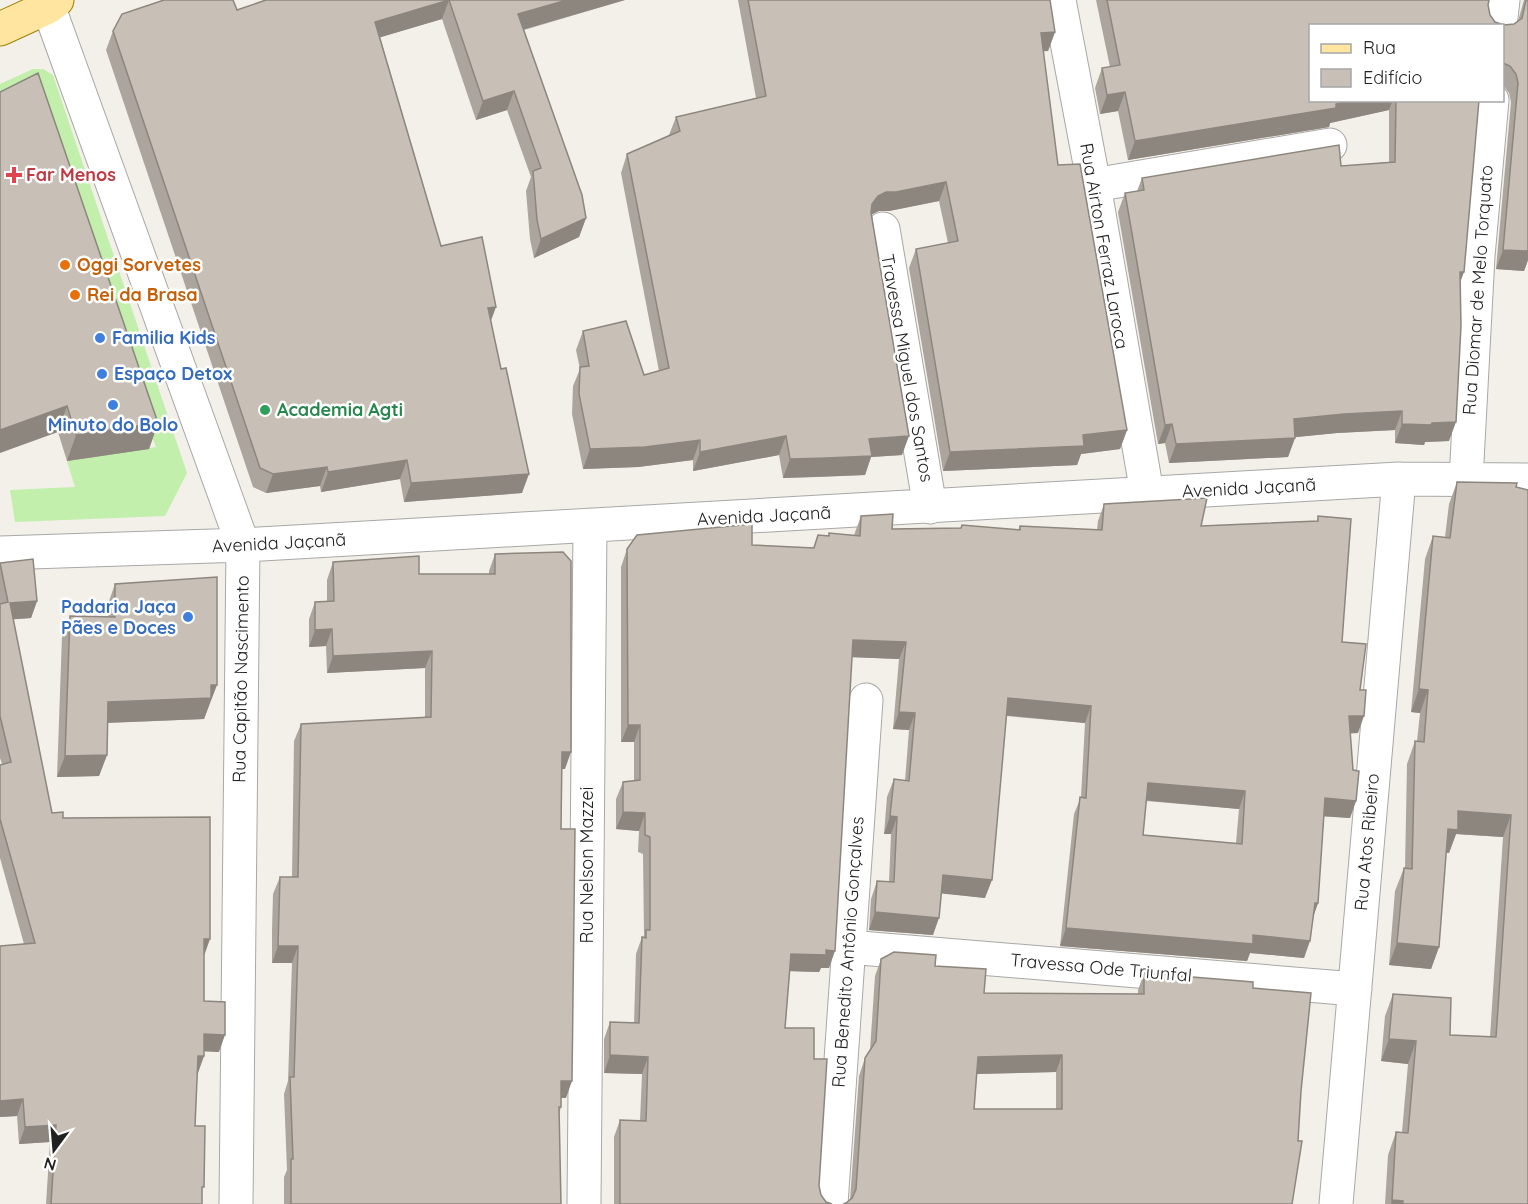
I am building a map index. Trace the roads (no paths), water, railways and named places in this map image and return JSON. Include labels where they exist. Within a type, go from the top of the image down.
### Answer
[{"type":"main road","points":[[0,29],[48,2]]},
{"type":"street","name":"Rua Airton Ferraz Laroca","points":[[1059,0],[1094,184],[1147,494]]},
{"type":"street","points":[[1500,24],[1503,0]]},
{"type":"street","name":"Rua Capitão Nascimento","points":[[48,2],[243,545],[236,1204]]},
{"type":"street","name":"Rua Diomar de Melo Torquato","points":[[1466,480],[1478,256],[1492,102]]},
{"type":"street","points":[[1094,184],[1330,145]]},
{"type":"street","name":"Travessa Miguel dos Santos","points":[[883,229],[930,507]]},
{"type":"street","name":"Avenida Jaçanã","points":[[0,553],[243,545],[590,527],[1399,479],[1528,480]]},
{"type":"street","name":"Rua Atos Ribeiro","points":[[1336,1204],[1399,479]]},
{"type":"street","name":"Rua Nelson Mazzei","points":[[584,1204],[590,527]]},
{"type":"street","name":"Rua Benedito Antônio Gonçalves","points":[[831,1204],[866,700]]},
{"type":"street","name":"Travessa Ode Triunfal","points":[[848,947],[1355,989]]},
{"type":"place","name":"Far Menos","points":[[14,175]]},
{"type":"place","name":"Oggi Sorvetes","points":[[65,265]]},
{"type":"place","name":"Rei da Brasa","points":[[75,295]]},
{"type":"place","name":"Familia Kids","points":[[100,338]]},
{"type":"place","name":"Espaço Detox","points":[[102,374]]},
{"type":"place","name":"Minuto do Bolo","points":[[113,405]]},
{"type":"place","name":"Academia Agti","points":[[265,410]]},
{"type":"place","name":"Padaria Jaça Pães e Doces","points":[[188,617]]}]
